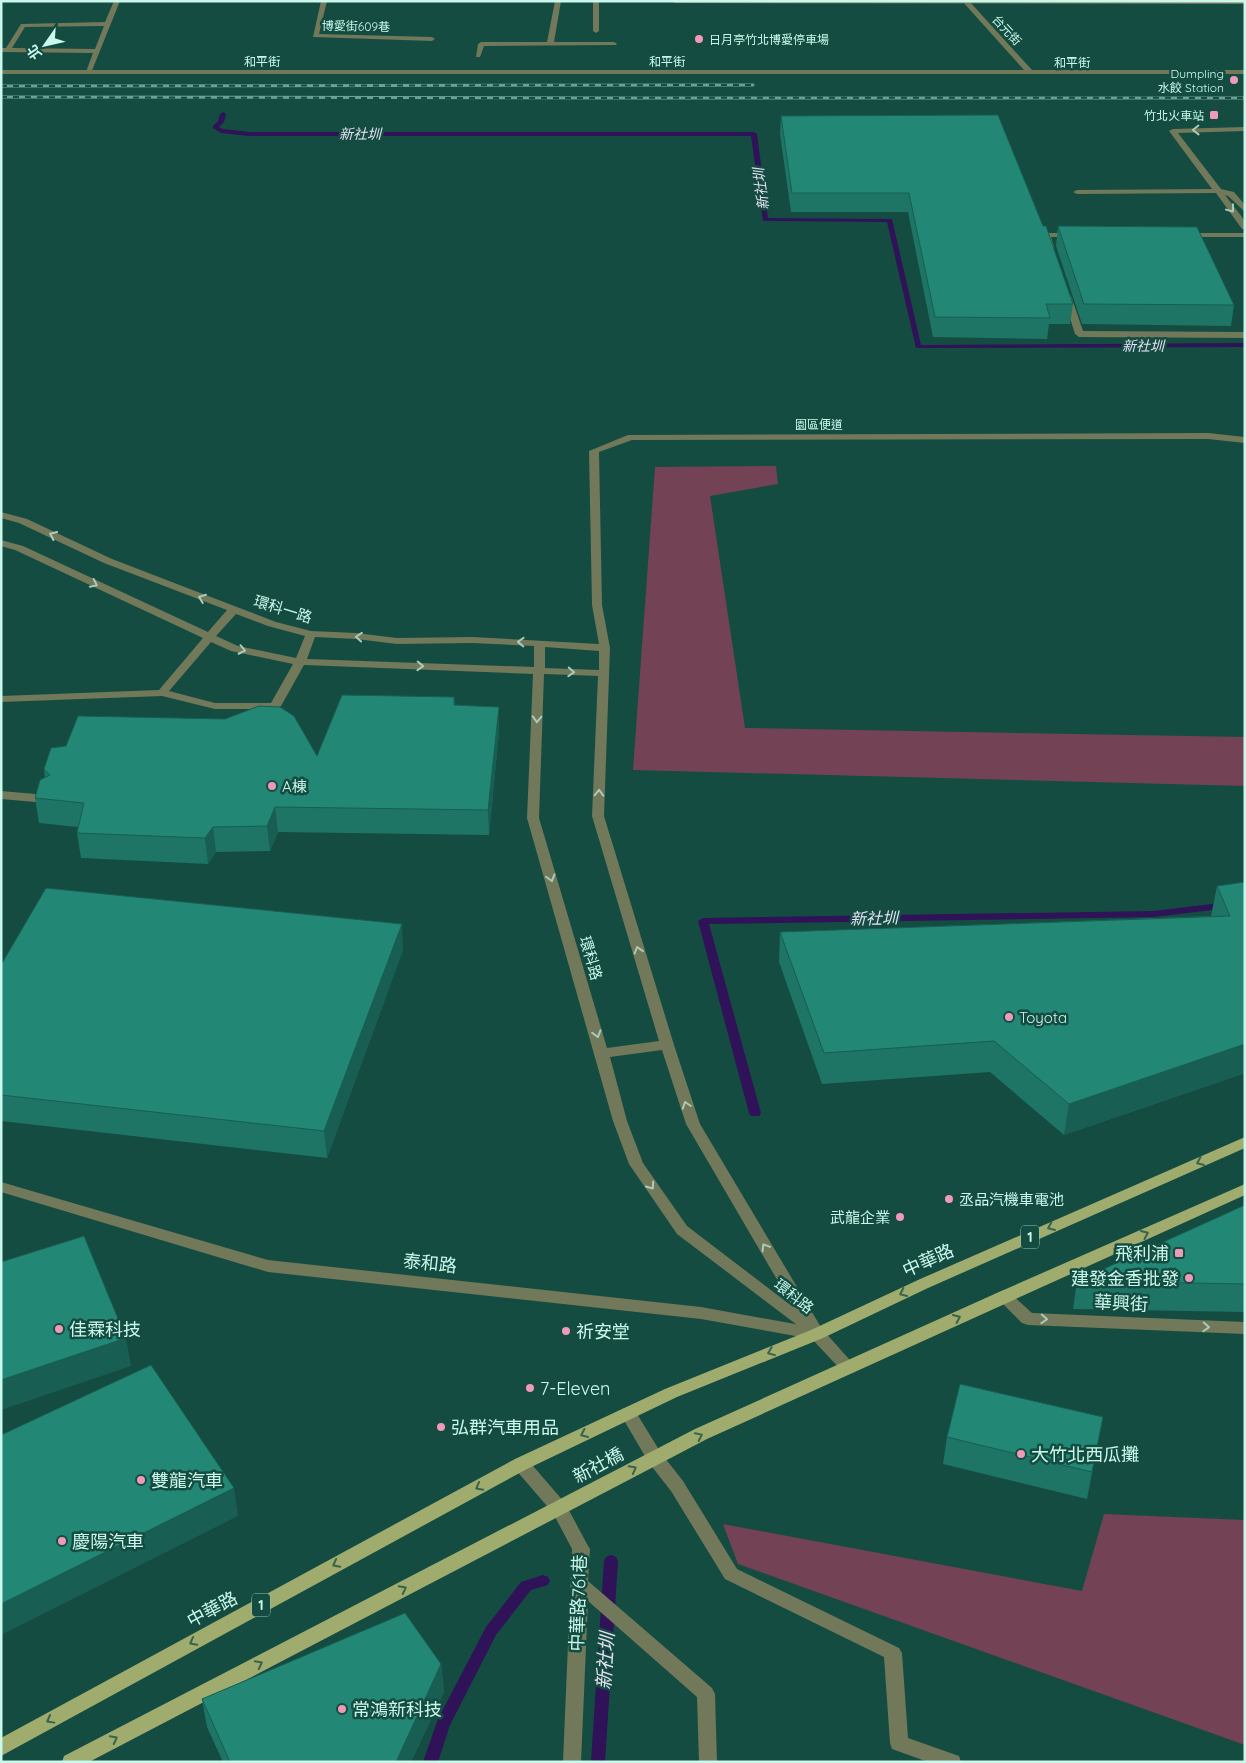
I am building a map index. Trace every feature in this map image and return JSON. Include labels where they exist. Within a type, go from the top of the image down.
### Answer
[{"type":"main road","name":"中華路","points":[[628,1413],[671,1393],[817,1334],[922,1284],[1245,1142]]},
{"type":"main road","points":[[655,1458],[701,1434],[1245,1189]]},
{"type":"main road","name":"新社橋","points":[[522,1464],[628,1413]]},
{"type":"main road","name":"新社橋","points":[[559,1508],[655,1458]]},
{"type":"main road","name":"中華路","points":[[1,1748],[522,1464]]},
{"type":"main road","points":[[72,1762],[559,1508]]},
{"type":"street","points":[[89,72],[117,1]]},
{"type":"street","name":"博愛街609巷","points":[[324,1],[315,36],[432,39]]},
{"type":"street","points":[[550,44],[558,1]]},
{"type":"street","points":[[596,1],[596,31]]},
{"type":"street","points":[[675,1],[1245,2]]},
{"type":"street","name":"台元街","points":[[966,2],[1031,73]]},
{"type":"street","points":[[4,50],[23,25],[108,24]]},
{"type":"street","points":[[478,56],[481,44],[614,44]]},
{"type":"street","points":[[4,50],[98,51]]},
{"type":"street","name":"和平街","points":[[1,72],[1245,72]]},
{"type":"street","points":[[1245,129],[1173,131],[1245,227]]},
{"type":"street","points":[[1077,192],[1218,191],[1231,194],[1245,210]]},
{"type":"street","points":[[1052,253],[1046,235],[1084,235]]},
{"type":"street","points":[[1179,235],[1245,235]]},
{"type":"street","points":[[1064,289],[1079,334],[1245,335]]},
{"type":"street","name":"園區便道","points":[[604,648],[597,605],[594,451],[631,437],[1208,436],[1245,440]]},
{"type":"street","name":"環科一路","points":[[1,515],[23,521],[108,560],[272,624],[311,634],[397,641],[472,640],[604,648]]},
{"type":"street","points":[[1,543],[19,548],[234,649],[300,662],[603,674]]},
{"type":"street","points":[[162,694],[234,609]]},
{"type":"street","points":[[1,699],[162,694],[215,706],[275,706],[300,662],[311,634]]},
{"type":"street","name":"環科路","points":[[540,643],[533,818],[620,1121],[636,1164],[682,1230],[817,1334]]},
{"type":"street","name":"環科路","points":[[604,648],[598,816],[666,1045],[693,1124],[817,1334]]},
{"type":"street","points":[[1,795],[46,799]]},
{"type":"street","points":[[602,1053],[666,1045]]},
{"type":"street","name":"泰和路","points":[[1,1187],[268,1266],[692,1312],[817,1334]]},
{"type":"street","name":"華興街","points":[[1004,1296],[1028,1319],[1245,1328]]},
{"type":"street","points":[[817,1334],[849,1368]]},
{"type":"street","points":[[628,1413],[655,1458],[677,1486],[731,1574],[893,1653],[899,1743],[952,1762]]},
{"type":"street","name":"中華路761巷","points":[[522,1464],[559,1508],[581,1549],[572,1762]]},
{"type":"street","points":[[580,1584],[706,1694],[708,1762]]},
{"type":"shaded area","points":[[776,466],[778,484],[710,496],[745,728],[1245,737],[1245,786],[633,770],[655,467]]},
{"type":"shaded area","points":[[1104,1514],[1245,1520],[1245,1745],[738,1564],[723,1524],[1082,1591]]},
{"type":"building","points":[[998,115],[1043,226],[1046,226],[1073,304],[1046,304],[1050,318],[935,317],[909,193],[792,193],[781,116]]},
{"type":"building","points":[[1058,226],[1197,227],[1234,305],[1084,304]]},
{"type":"building","name":"A棟","points":[[342,695],[454,697],[454,705],[499,707],[488,810],[275,807],[267,826],[213,827],[205,838],[77,833],[84,803],[35,798],[40,780],[50,775],[44,769],[51,748],[66,746],[78,716],[225,719],[259,706],[280,707],[294,716],[317,756]]},
{"type":"building","name":"Toyota","points":[[1245,882],[1245,1044],[1069,1104],[994,1041],[824,1053],[780,932],[1230,916],[1217,886]]},
{"type":"building","points":[[46,888],[402,924],[324,1131],[1,1095],[1,965]]},
{"type":"building","points":[[1245,1205],[1245,1284],[1077,1281]]},
{"type":"building","name":"佳霖科技","points":[[84,1236],[126,1338],[1,1380],[1,1262]]},
{"type":"building","points":[[151,1365],[234,1488],[1,1604],[1,1435]]},
{"type":"building","points":[[960,1384],[1103,1417],[1092,1472],[947,1437]]},
{"type":"building","name":"常鴻新科技","points":[[405,1613],[441,1664],[396,1762],[230,1762],[202,1699]]},
{"type":"waterway","name":"新社圳","points":[[96,78],[96,85]]},
{"type":"waterway","name":"新社圳","points":[[223,114],[221,122],[215,127],[221,131],[249,134],[754,134],[765,220],[890,220],[918,347],[1245,345]]},
{"type":"waterway","name":"新社圳","points":[[755,1113],[703,921],[1154,914],[1245,903]]},
{"type":"waterway","name":"新社圳","points":[[598,1762],[611,1561]]},
{"type":"waterway","points":[[430,1762],[443,1724],[491,1631],[526,1586],[543,1581]]},
{"type":"railway","points":[[1,86],[753,85]]},
{"type":"railway","points":[[1,97],[1245,98]]},
{"type":"place","name":"日月亭竹北博愛停車場","points":[[699,39]]},
{"type":"place","name":"Dumpling 水餃 Station","points":[[1234,80]]},
{"type":"place","name":"竹北火車站","points":[[1214,115]]},
{"type":"place","name":"A棟","points":[[272,786]]},
{"type":"place","name":"Toyota","points":[[1009,1017]]},
{"type":"place","name":"丞品汽機車電池","points":[[949,1199]]},
{"type":"place","name":"武龍企業","points":[[900,1217]]},
{"type":"place","name":"飛利浦","points":[[1179,1253]]},
{"type":"place","name":"建發金香批發","points":[[1189,1278]]},
{"type":"place","name":"佳霖科技","points":[[59,1329]]},
{"type":"place","name":"祈安堂","points":[[566,1331]]},
{"type":"place","name":"7-Eleven","points":[[530,1388]]},
{"type":"place","name":"弘群汽車用品","points":[[441,1427]]},
{"type":"place","name":"大竹北西瓜攤","points":[[1021,1454]]},
{"type":"place","name":"雙龍汽車","points":[[141,1480]]},
{"type":"place","name":"慶陽汽車","points":[[62,1541]]},
{"type":"place","name":"常鴻新科技","points":[[342,1709]]}]
